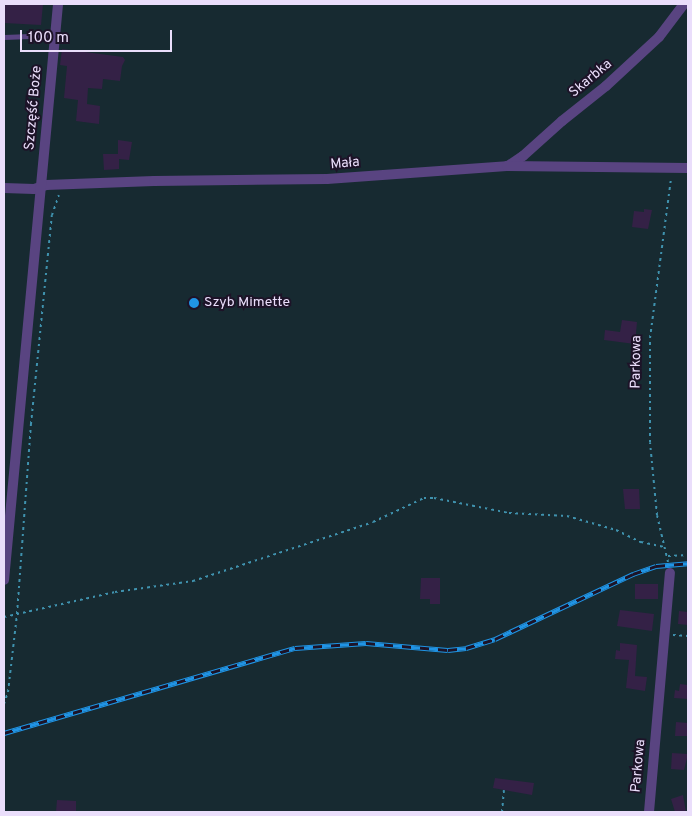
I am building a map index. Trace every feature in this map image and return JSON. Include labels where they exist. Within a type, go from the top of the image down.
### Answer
[{"type":"street","name":"Szczęść Boże","points":[[4,580],[58,4]]},
{"type":"street","name":"Skarbka","points":[[508,166],[523,156],[562,121],[606,86],[660,36],[684,4]]},
{"type":"street","name":"Mała","points":[[4,188],[34,189],[41,186],[61,184],[327,180],[508,166],[688,168]]},
{"type":"street","name":"Parkowa","points":[[649,812],[670,573]]},
{"type":"lane","points":[[4,37],[55,36]]},
{"type":"path","name":"Parkowa","points":[[672,168],[650,338],[650,442],[657,515],[667,556],[688,555]]},
{"type":"path","points":[[4,704],[8,692],[17,614],[31,424],[51,224],[61,184]]},
{"type":"path","points":[[4,618],[115,592],[193,581],[373,522],[424,498],[434,498],[509,513],[567,516],[616,530],[641,542],[665,547]]},
{"type":"path","points":[[666,634],[688,636]]},
{"type":"path","points":[[502,812],[504,790]]},
{"type":"shaded area","points":[[4,4],[688,4],[688,812],[4,812]]},
{"type":"building","points":[[4,4],[43,4],[41,25],[4,23]]},
{"type":"building","points":[[62,49],[123,57],[125,60],[122,66],[120,81],[103,79],[102,89],[88,88],[87,104],[100,106],[99,124],[76,121],[78,100],[64,98],[67,66],[60,65]]},
{"type":"building","points":[[118,140],[132,142],[129,160],[119,159],[119,169],[104,170],[103,154],[118,154]]},
{"type":"building","points":[[644,209],[652,210],[648,229],[632,227],[634,211],[644,212]]},
{"type":"building","points":[[622,320],[637,322],[635,344],[604,340],[605,330],[620,332]]},
{"type":"building","points":[[623,489],[639,489],[640,509],[625,509]]},
{"type":"building","points":[[421,578],[440,578],[440,604],[430,604],[430,599],[420,599]]},
{"type":"building","points":[[635,584],[658,584],[658,599],[635,599]]},
{"type":"building","points":[[620,610],[654,614],[652,631],[617,626]]},
{"type":"building","points":[[679,611],[688,612],[688,625],[678,624]]},
{"type":"building","points":[[620,643],[637,645],[635,676],[647,677],[645,691],[626,688],[629,660],[615,659],[616,650],[620,651]]},
{"type":"building","points":[[680,684],[688,685],[688,699],[674,698],[675,690],[679,691]]},
{"type":"building","points":[[676,722],[688,723],[688,736],[675,736]]},
{"type":"building","points":[[672,753],[688,754],[684,770],[671,769]]},
{"type":"building","points":[[495,778],[534,783],[532,795],[493,788]]},
{"type":"building","points":[[683,795],[686,812],[675,812],[671,799]]},
{"type":"building","points":[[57,800],[76,801],[76,812],[56,812]]},
{"type":"railway","points":[[4,733],[295,648],[366,643],[448,650],[466,648],[495,639],[633,574],[656,566],[688,563]]},
{"type":"place","name":"Szyb Mimette","points":[[194,303]]}]
